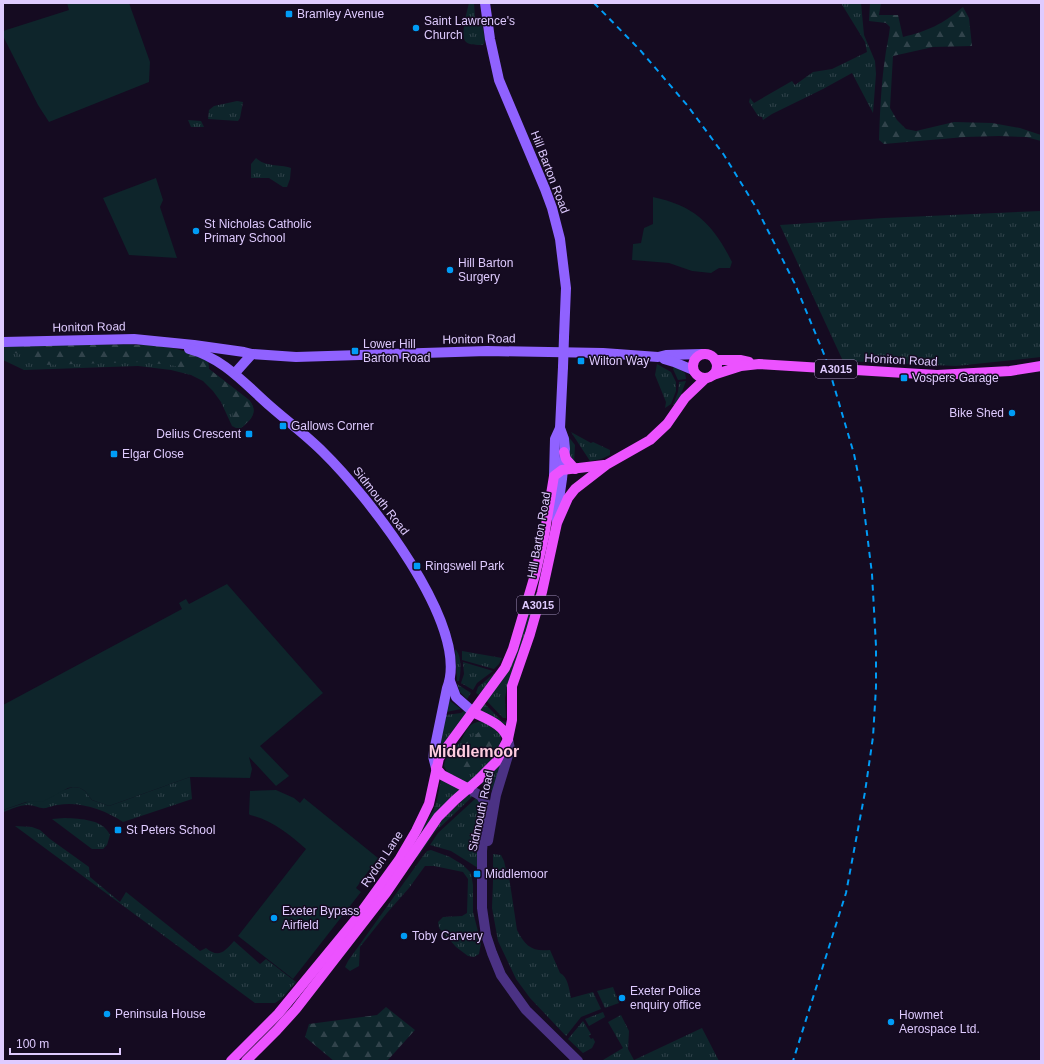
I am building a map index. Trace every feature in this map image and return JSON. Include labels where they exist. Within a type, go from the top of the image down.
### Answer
[{"type":"main road","name":"Hill Barton Road","points":[[469,789],[496,762],[508,739],[512,720],[512,686],[530,634],[542,592],[557,523],[562,479],[558,473],[555,439],[560,428],[566,288],[560,239],[552,208],[499,80],[490,39],[485,3]]},
{"type":"main road","name":"Honiton Road","points":[[3,342],[134,339],[235,350],[252,354],[296,357],[487,351],[615,354],[658,357],[694,370]]},
{"type":"main road","name":"Honiton Road","points":[[174,344],[202,353],[234,373]]},
{"type":"main road","points":[[234,373],[252,354]]},
{"type":"main road","name":"Honiton Road","points":[[658,357],[666,355],[702,354]]},
{"type":"main road","points":[[702,354],[708,354],[715,360],[716,370],[709,376],[699,376],[694,370],[694,360],[702,354]]},
{"type":"main road","name":"Honiton Road","points":[[715,360],[740,360],[759,364],[937,375],[1010,371],[1041,366]]},
{"type":"main road","name":"Honiton Road","points":[[709,376],[740,366],[759,364]]},
{"type":"main road","name":"A3015","points":[[685,398],[694,370]]},
{"type":"main road","name":"Sidmouth Road","points":[[234,373],[322,451],[371,505],[389,530],[419,578],[442,625],[450,661],[450,681],[456,697],[473,712]]},
{"type":"main road","name":"A3015","points":[[557,523],[568,498],[575,489],[606,465],[650,440],[667,424],[685,398],[709,376]]},
{"type":"main road","name":"Hill Barton Road","points":[[436,768],[439,758],[505,668],[513,649],[535,575],[564,452],[564,439],[560,428]]},
{"type":"main road","points":[[564,452],[566,459],[575,469]]},
{"type":"main road","name":"A3015","points":[[558,473],[606,465]]},
{"type":"main road","name":"Sidmouth Road","points":[[436,768],[433,756],[447,688],[450,681]]},
{"type":"main road","points":[[473,712],[500,727],[505,732],[508,739]]},
{"type":"main road","points":[[436,768],[442,775],[469,789]]},
{"type":"main road","name":"Rydon Lane","points":[[231,1061],[278,1014],[301,987],[357,918],[399,860],[426,811],[436,768]]},
{"type":"main road","name":"Rydon Lane","points":[[246,1061],[278,1030],[296,1009],[386,893],[436,820],[454,800],[469,789]]},
{"type":"street","name":"Sidmouth Road","points":[[483,864],[496,795],[510,749],[508,739]]},
{"type":"street","name":"Sidmouth Road","points":[[469,789],[481,796],[486,804],[482,851],[482,908],[486,935],[492,953],[501,975],[526,1010],[578,1061]]},
{"type":"green space","points":[[67,3],[129,3],[150,62],[149,82],[49,122],[38,105],[3,36],[3,31],[69,10]]},
{"type":"green space","points":[[469,3],[474,3],[475,17],[480,17],[485,38],[484,44],[482,45],[469,44],[464,39],[464,23]]},
{"type":"green space","points":[[841,3],[861,3],[864,35],[875,61],[876,74],[873,113],[852,73],[763,120],[762,117],[758,116],[749,102],[750,98],[754,103],[792,81],[795,85],[813,72],[832,69],[867,52],[865,42]]},
{"type":"green space","points":[[870,3],[881,3],[879,15],[898,15],[903,37],[935,26],[949,18],[963,7],[969,18],[972,46],[933,47],[893,56],[890,108],[897,120],[906,129],[916,131],[954,122],[992,123],[1020,128],[1041,135],[1041,141],[1026,137],[999,136],[965,137],[884,144],[879,140],[885,54],[890,27],[886,23],[869,21]]},
{"type":"green space","points":[[237,101],[243,102],[238,121],[208,119],[209,110],[214,106]]},
{"type":"green space","points":[[188,120],[201,121],[204,127],[191,127]]},
{"type":"green space","points":[[256,158],[264,163],[291,168],[290,179],[287,187],[283,187],[269,178],[251,178],[251,164]]},
{"type":"green space","points":[[156,178],[163,200],[160,207],[177,258],[129,255],[103,198]]},
{"type":"green space","points":[[653,197],[680,206],[701,219],[710,227],[718,237],[732,262],[730,268],[719,268],[711,273],[692,271],[669,263],[632,260],[633,244],[641,243],[644,228],[653,224]]},
{"type":"green space","points":[[1041,211],[1041,357],[956,366],[843,361],[780,225],[884,218]]},
{"type":"green space","points":[[3,345],[147,346],[176,349],[208,362],[209,369],[249,400],[252,404],[254,412],[251,419],[245,425],[241,428],[236,428],[232,426],[221,402],[213,391],[203,381],[191,375],[171,370],[138,366],[24,370],[3,360]]},
{"type":"green space","points":[[3,345],[148,345],[180,350],[195,355],[208,362],[209,369],[249,400],[252,404],[254,412],[251,419],[245,425],[241,428],[236,428],[232,408],[216,386],[197,372],[171,365],[140,362],[42,365],[17,353],[3,354]]},
{"type":"green space","points":[[657,364],[671,372],[676,382],[676,391],[671,404],[665,408],[666,402],[655,375]]},
{"type":"green space","points":[[674,366],[685,373],[686,379],[678,380],[673,369]]},
{"type":"green space","points":[[686,381],[680,397],[673,405],[678,392],[679,382]]},
{"type":"green space","points":[[571,432],[591,443],[593,442],[610,450],[610,455],[601,459],[590,461]]},
{"type":"green space","points":[[568,436],[575,445],[574,464],[569,457]]},
{"type":"green space","points":[[227,584],[323,693],[260,746],[289,776],[276,786],[249,757],[252,769],[250,778],[190,777],[109,806],[92,800],[85,791],[80,788],[73,787],[68,788],[44,801],[26,802],[3,810],[3,705],[182,609],[179,603],[186,599],[189,604]]},
{"type":"green space","points":[[535,594],[537,594],[529,623],[507,687],[505,698],[506,718],[503,718],[486,700],[515,654]]},
{"type":"green space","points":[[455,649],[460,659],[459,681],[457,681]]},
{"type":"green space","points":[[462,651],[502,658],[494,669],[462,660]]},
{"type":"green space","points":[[463,662],[493,671],[477,683],[473,690],[461,683],[464,674]]},
{"type":"green space","points":[[498,670],[479,695],[476,693],[478,687]]},
{"type":"green space","points":[[457,684],[471,693],[467,699],[460,692]]},
{"type":"green space","points":[[449,700],[450,701],[461,709],[446,712]]},
{"type":"green space","points":[[484,703],[502,721],[506,722],[506,724],[480,711],[480,708]]},
{"type":"green space","points":[[464,711],[467,713],[441,747],[439,746],[446,715],[461,713]]},
{"type":"green space","points":[[483,721],[501,734],[501,741],[499,748],[490,762],[468,783],[448,774],[444,766],[448,756],[460,742],[469,727],[474,723]]},
{"type":"green space","points":[[481,730],[492,734],[497,740],[473,770],[460,772],[455,769],[458,751]]},
{"type":"green space","points":[[498,765],[501,766],[494,792],[482,784]]},
{"type":"green space","points":[[190,777],[192,799],[123,822],[100,810],[75,804],[56,805],[46,808],[25,805],[15,807],[4,812],[3,810],[73,787],[80,788],[85,791],[92,800],[109,806]]},
{"type":"green space","points":[[441,779],[460,789],[408,852],[433,811],[437,800]]},
{"type":"green space","points":[[276,790],[294,798],[300,803],[304,798],[378,858],[356,888],[361,892],[293,979],[238,936],[306,849],[287,833],[273,824],[249,814],[250,791]]},
{"type":"green space","points":[[468,795],[473,796],[434,833],[417,858],[416,857],[436,827]]},
{"type":"green space","points":[[476,798],[481,805],[482,812],[478,868],[451,851],[430,845],[438,833]]},
{"type":"green space","points":[[65,818],[91,821],[102,826],[110,835],[107,845],[103,849],[92,849],[52,819]]},
{"type":"green space","points":[[15,826],[32,827],[40,830],[89,867],[90,877],[120,902],[126,892],[200,951],[206,948],[215,953],[222,952],[225,951],[234,941],[260,964],[266,959],[296,982],[281,999],[275,1003],[255,1003]]},
{"type":"green space","points":[[431,850],[450,857],[463,865],[471,873],[473,885],[473,912],[481,943],[479,954],[474,957],[468,956],[456,947],[439,928],[438,922],[443,917],[462,916],[467,913],[468,879],[463,872],[434,866],[425,866],[409,888],[360,947],[359,966],[350,971],[345,967],[348,961],[423,856],[427,851]]},
{"type":"green space","points":[[493,854],[501,855],[506,870],[508,870],[517,930],[523,940],[534,949],[550,950],[560,973],[565,977],[571,998],[593,992],[601,1009],[581,1017],[566,1036],[530,998],[516,979],[498,941],[492,908]]},
{"type":"green space","points":[[613,987],[619,1003],[605,1008],[597,991]]},
{"type":"green space","points":[[386,1007],[415,1030],[387,1061],[334,1061],[305,1037],[309,1024],[377,1015]]},
{"type":"green space","points":[[603,1012],[605,1017],[589,1026],[585,1019]]},
{"type":"green space","points":[[621,1015],[629,1031],[628,1049],[634,1060],[702,1028],[719,1061],[603,1061],[623,1048],[608,1022]]},
{"type":"green space","points":[[583,1021],[591,1034],[589,1036],[591,1039],[593,1038],[595,1042],[592,1048],[583,1053],[568,1039]]},
{"type":"railway","points":[[594,3],[640,50],[687,105],[724,155],[757,209],[795,284],[826,359],[854,454],[862,493],[872,574],[876,646],[876,687],[873,737],[865,792],[846,893],[793,1061]]},
{"type":"place","name":"Bramley Avenue","points":[[289,14]]},
{"type":"place","name":"Saint Lawrence's Church","points":[[416,28]]},
{"type":"place","name":"St Nicholas Catholic Primary School","points":[[196,231]]},
{"type":"place","name":"Hill Barton Surgery","points":[[450,270]]},
{"type":"place","name":"Lower Hill Barton Road","points":[[355,351]]},
{"type":"place","name":"Wilton Way","points":[[581,361]]},
{"type":"place","name":"Vospers Garage","points":[[904,378]]},
{"type":"place","name":"Bike Shed","points":[[1012,413]]},
{"type":"place","name":"Gallows Corner","points":[[283,426]]},
{"type":"place","name":"Delius Crescent","points":[[249,434]]},
{"type":"place","name":"Elgar Close","points":[[114,454]]},
{"type":"place","name":"Ringswell Park","points":[[417,566]]},
{"type":"place","name":"St Peters School","points":[[118,830]]},
{"type":"place","name":"Middlemoor","points":[[477,874]]},
{"type":"place","name":"Exeter Bypass Airfield","points":[[274,918]]},
{"type":"place","name":"Toby Carvery","points":[[404,936]]},
{"type":"place","name":"Exeter Police enquiry office","points":[[622,998]]},
{"type":"place","name":"Peninsula House","points":[[107,1014]]},
{"type":"place","name":"Howmet Aerospace Ltd.","points":[[891,1022]]},
{"type":"district","name":"Middlemoor","points":[[474,751]]}]
